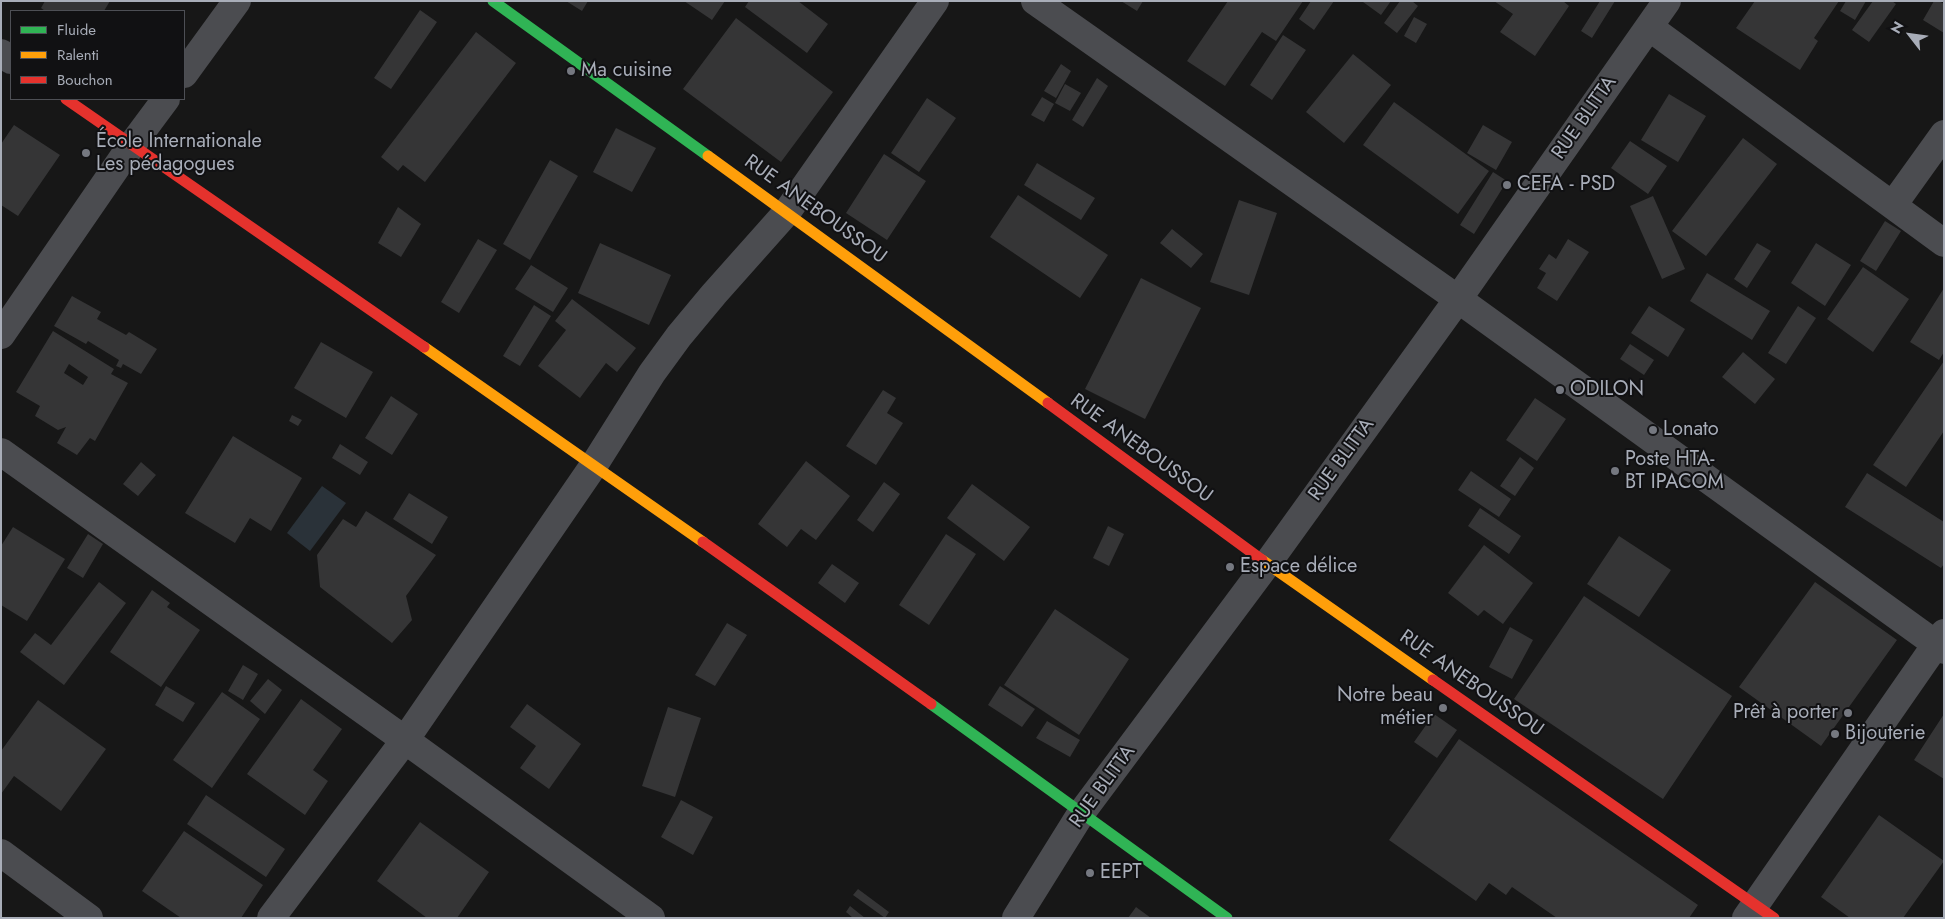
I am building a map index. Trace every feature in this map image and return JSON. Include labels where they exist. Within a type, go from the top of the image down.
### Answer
[{"type":"street","points":[[185,73],[237,1]]},
{"type":"street","name":"RUE ANEBOUSSOU","points":[[494,1],[787,212],[1267,564],[1759,913]]},
{"type":"street","points":[[271,918],[405,740],[594,465],[652,373],[679,336],[787,212],[935,1]]},
{"type":"street","points":[[1035,1],[1941,642],[1759,913]]},
{"type":"street","name":"RUE BLITTA","points":[[1016,918],[1082,812],[1267,564],[1458,299],[1667,1]]},
{"type":"street","points":[[1649,27],[1944,243]]},
{"type":"street","points":[[67,100],[131,146],[594,465],[1082,812],[1227,918]]},
{"type":"street","points":[[1,335],[131,146],[165,100]]},
{"type":"street","points":[[1893,205],[1944,134]]},
{"type":"street","points":[[1,452],[651,918]]},
{"type":"street","points":[[1,853],[89,918]]},
{"type":"shaded area","points":[[322,486],[346,503],[310,551],[287,533]]},
{"type":"building","points":[[45,1],[110,1],[105,10],[44,10],[41,8]]},
{"type":"building","points":[[566,1],[588,1],[582,11]]},
{"type":"building","points":[[684,1],[725,1],[712,20]]},
{"type":"building","points":[[749,1],[798,1],[828,24],[807,53],[745,7]]},
{"type":"building","points":[[1121,1],[1143,1],[1137,11]]},
{"type":"building","points":[[1228,1],[1303,1],[1276,41],[1262,32],[1225,86],[1187,61]]},
{"type":"building","points":[[1311,1],[1334,1],[1314,30],[1299,19]]},
{"type":"building","points":[[1364,1],[1391,1],[1381,15]]},
{"type":"building","points":[[1400,1],[1412,1],[1418,6],[1397,33],[1384,23]]},
{"type":"building","points":[[1494,1],[1563,1],[1569,6],[1535,56],[1500,32],[1513,14]]},
{"type":"building","points":[[1600,1],[1615,1],[1592,38],[1581,31]]},
{"type":"building","points":[[1755,1],[1839,1],[1814,38],[1818,41],[1800,70],[1736,28]]},
{"type":"building","points":[[1846,1],[1866,1],[1855,20],[1840,11]]},
{"type":"building","points":[[1873,1],[1892,1],[1896,4],[1869,42],[1852,30]]},
{"type":"building","points":[[1934,1],[1944,4],[1944,33],[1923,20]]},
{"type":"building","points":[[420,10],[437,22],[391,89],[374,78]]},
{"type":"building","points":[[1414,17],[1427,24],[1416,43],[1404,36]]},
{"type":"building","points":[[736,18],[833,92],[781,162],[683,89]]},
{"type":"building","points":[[476,32],[516,63],[425,182],[403,165],[398,171],[381,157]]},
{"type":"building","points":[[1283,35],[1306,50],[1272,100],[1250,85]]},
{"type":"building","points":[[1353,54],[1391,85],[1344,143],[1306,112]]},
{"type":"building","points":[[1061,64],[1071,71],[1056,98],[1044,91]]},
{"type":"building","points":[[1097,78],[1108,86],[1083,127],[1072,120]]},
{"type":"building","points":[[1065,84],[1081,93],[1070,111],[1055,103]]},
{"type":"building","points":[[1669,94],[1706,116],[1678,162],[1641,140]]},
{"type":"building","points":[[1042,97],[1054,104],[1044,122],[1031,115]]},
{"type":"building","points":[[927,98],[956,118],[919,172],[891,153]]},
{"type":"building","points":[[1394,102],[1489,171],[1458,214],[1363,145]]},
{"type":"building","points":[[14,125],[60,155],[18,216],[1,205],[1,144]]},
{"type":"building","points":[[1483,125],[1512,142],[1496,170],[1467,153]]},
{"type":"building","points":[[616,128],[656,148],[632,192],[593,172]]},
{"type":"building","points":[[1743,138],[1777,164],[1706,256],[1672,231]]},
{"type":"building","points":[[1630,141],[1667,166],[1648,194],[1611,168]]},
{"type":"building","points":[[884,154],[926,181],[887,240],[846,213]]},
{"type":"building","points":[[550,160],[578,176],[530,260],[503,244]]},
{"type":"building","points":[[1037,163],[1095,198],[1081,220],[1024,185]]},
{"type":"building","points":[[1493,172],[1507,181],[1474,234],[1460,225]]},
{"type":"building","points":[[1018,195],[1108,255],[1080,298],[990,237]]},
{"type":"building","points":[[1653,196],[1685,269],[1662,279],[1630,206]]},
{"type":"building","points":[[1239,200],[1277,213],[1249,295],[1210,282]]},
{"type":"building","points":[[398,207],[421,224],[401,257],[378,243]]},
{"type":"building","points":[[1885,221],[1901,231],[1876,271],[1860,261]]},
{"type":"building","points":[[1172,229],[1203,254],[1191,268],[1160,243]]},
{"type":"building","points":[[478,239],[497,250],[459,313],[441,302]]},
{"type":"building","points":[[1568,239],[1589,252],[1557,301],[1537,288],[1546,273],[1539,269],[1549,254],[1556,259]]},
{"type":"building","points":[[600,243],[671,275],[649,325],[578,293]]},
{"type":"building","points":[[1757,243],[1771,251],[1747,288],[1734,279]]},
{"type":"building","points":[[1816,243],[1851,265],[1825,306],[1791,283]]},
{"type":"building","points":[[531,265],[568,288],[553,312],[515,289]]},
{"type":"building","points":[[1863,267],[1909,299],[1873,352],[1827,319]]},
{"type":"building","points":[[1707,273],[1770,311],[1752,340],[1690,301]]},
{"type":"building","points":[[1141,278],[1201,308],[1145,419],[1085,389]]},
{"type":"building","points":[[1944,288],[1944,352],[1939,360],[1910,342]]},
{"type":"building","points":[[72,296],[101,312],[97,319],[126,335],[129,332],[157,349],[141,374],[123,364],[121,368],[116,366],[119,360],[88,341],[86,344],[54,326]]},
{"type":"building","points":[[572,299],[636,348],[617,372],[606,363],[580,398],[538,366],[566,330],[555,321]]},
{"type":"building","points":[[534,305],[551,316],[520,366],[503,356]]},
{"type":"building","points":[[1649,306],[1685,329],[1668,357],[1631,333]]},
{"type":"building","points":[[1798,306],[1816,318],[1786,364],[1768,353]]},
{"type":"building","points":[[53,331],[114,369],[111,374],[128,383],[95,441],[90,438],[77,455],[57,443],[66,427],[58,430],[35,416],[40,406],[16,392]],"holes":[[[69,364],[88,377],[83,385],[64,373]]]},
{"type":"building","points":[[321,342],[373,372],[346,418],[294,388]]},
{"type":"building","points":[[1630,344],[1654,360],[1644,375],[1620,359]]},
{"type":"building","points":[[1743,352],[1775,379],[1755,404],[1722,377]]},
{"type":"building","points":[[1944,361],[1944,431],[1906,487],[1873,465]]},
{"type":"building","points":[[883,390],[896,398],[887,413],[903,423],[876,465],[846,446]]},
{"type":"building","points":[[391,396],[418,414],[392,455],[365,438]]},
{"type":"building","points":[[1535,398],[1566,419],[1537,461],[1506,440]]},
{"type":"building","points":[[292,415],[302,420],[298,426],[289,421]]},
{"type":"building","points":[[233,436],[302,478],[271,531],[250,518],[235,543],[185,513]]},
{"type":"building","points":[[340,444],[368,462],[360,475],[332,458]]},
{"type":"building","points":[[1520,457],[1534,468],[1515,496],[1500,486]]},
{"type":"building","points":[[806,461],[850,496],[816,540],[801,529],[787,547],[758,524]]},
{"type":"building","points":[[141,462],[156,475],[138,496],[123,484]]},
{"type":"building","points":[[1471,471],[1511,499],[1499,517],[1458,490]]},
{"type":"building","points":[[1867,473],[1944,522],[1944,564],[1941,568],[1845,507]]},
{"type":"building","points":[[884,482],[900,494],[873,532],[857,520]]},
{"type":"building","points":[[972,484],[1030,527],[1004,561],[947,518]]},
{"type":"building","points":[[409,493],[448,517],[432,544],[393,519]]},
{"type":"building","points":[[1480,508],[1521,536],[1509,554],[1468,526]]},
{"type":"building","points":[[366,511],[436,555],[406,596],[412,620],[392,643],[320,587],[317,555],[343,519],[356,527]]},
{"type":"building","points":[[1108,526],[1124,534],[1109,566],[1093,558]]},
{"type":"building","points":[[13,527],[65,559],[27,621],[1,605],[1,546]]},
{"type":"building","points":[[88,534],[103,544],[83,578],[67,568]]},
{"type":"building","points":[[946,534],[976,554],[929,625],[899,605]]},
{"type":"building","points":[[1619,536],[1671,570],[1639,617],[1587,584]]},
{"type":"building","points":[[1484,545],[1533,583],[1503,624],[1484,610],[1478,616],[1448,593]]},
{"type":"building","points":[[832,564],[859,583],[845,603],[818,583]]},
{"type":"building","points":[[99,582],[126,603],[64,685],[20,652],[35,633],[51,645]]},
{"type":"building","points":[[1815,582],[1897,640],[1821,746],[1739,687]]},
{"type":"building","points":[[152,590],[170,603],[167,607],[200,630],[161,687],[110,652]]},
{"type":"building","points":[[1584,596],[1732,696],[1663,799],[1514,699]]},
{"type":"building","points":[[1055,609],[1129,659],[1079,735],[1004,685]]},
{"type":"building","points":[[727,623],[747,635],[715,686],[695,675]]},
{"type":"building","points":[[1510,627],[1533,640],[1512,679],[1489,667]]},
{"type":"building","points":[[243,665],[258,674],[243,700],[228,691]]},
{"type":"building","points":[[268,679],[282,690],[265,714],[250,701]]},
{"type":"building","points":[[166,686],[195,703],[183,722],[155,705]]},
{"type":"building","points":[[1000,686],[1035,709],[1022,727],[988,705]]},
{"type":"building","points":[[222,692],[260,719],[212,788],[173,760]]},
{"type":"building","points":[[301,699],[342,729],[313,770],[328,781],[305,815],[247,774]]},
{"type":"building","points":[[38,700],[106,749],[61,811],[14,776],[1,794],[1,751]]},
{"type":"building","points":[[527,704],[581,744],[549,789],[520,768],[536,746],[510,727]]},
{"type":"building","points":[[668,707],[701,718],[675,797],[642,786]]},
{"type":"building","points":[[1434,714],[1457,730],[1437,758],[1414,742]]},
{"type":"building","points":[[1944,714],[1944,779],[1914,760]]},
{"type":"building","points":[[1047,721],[1080,740],[1070,757],[1036,738]]},
{"type":"building","points":[[1459,739],[1698,905],[1689,918],[1557,918],[1512,887],[1506,895],[1489,883],[1476,901],[1389,840]]},
{"type":"building","points":[[206,795],[285,849],[266,877],[187,824]]},
{"type":"building","points":[[681,800],[713,817],[693,855],[661,837]]},
{"type":"building","points":[[1879,815],[1944,861],[1903,918],[1850,918],[1821,897]]},
{"type":"building","points":[[420,822],[489,872],[457,918],[427,918],[377,881]]},
{"type":"building","points":[[184,831],[263,885],[241,918],[181,918],[142,891]]},
{"type":"building","points":[[858,889],[889,912],[885,918],[853,895]]},
{"type":"building","points":[[850,906],[865,918],[853,918],[846,912]]},
{"type":"building","points":[[1136,907],[1151,918],[1128,918]]},
{"type":"traffic: fast","points":[[493,1],[708,156]]},
{"type":"traffic: fast","points":[[931,704],[1227,918]]},
{"type":"traffic: slow","points":[[708,156],[1048,403]]},
{"type":"traffic: slow","points":[[424,347],[703,542]]},
{"type":"traffic: slow","points":[[1262,560],[1433,680]]},
{"type":"traffic: jam","points":[[67,100],[424,347]]},
{"type":"traffic: jam","points":[[1048,403],[1262,560]]},
{"type":"traffic: jam","points":[[703,542],[931,704]]},
{"type":"traffic: jam","points":[[1433,680],[1774,918]]},
{"type":"place","name":"Ma cuisine","points":[[571,71]]},
{"type":"place","name":"École Internationale Les pédagogues","points":[[86,153]]},
{"type":"place","name":"CEFA - PSD","points":[[1507,185]]},
{"type":"place","name":"ODILON","points":[[1560,390]]},
{"type":"place","name":"Lonato","points":[[1653,430]]},
{"type":"place","name":"Poste HTA- BT IPACOM","points":[[1615,471]]},
{"type":"place","name":"Espace délice","points":[[1230,567]]},
{"type":"place","name":"Notre beau métier","points":[[1443,708]]},
{"type":"place","name":"Prêt à porter","points":[[1848,713]]},
{"type":"place","name":"Bijouterie","points":[[1835,734]]},
{"type":"place","name":"EEPT","points":[[1090,873]]}]
